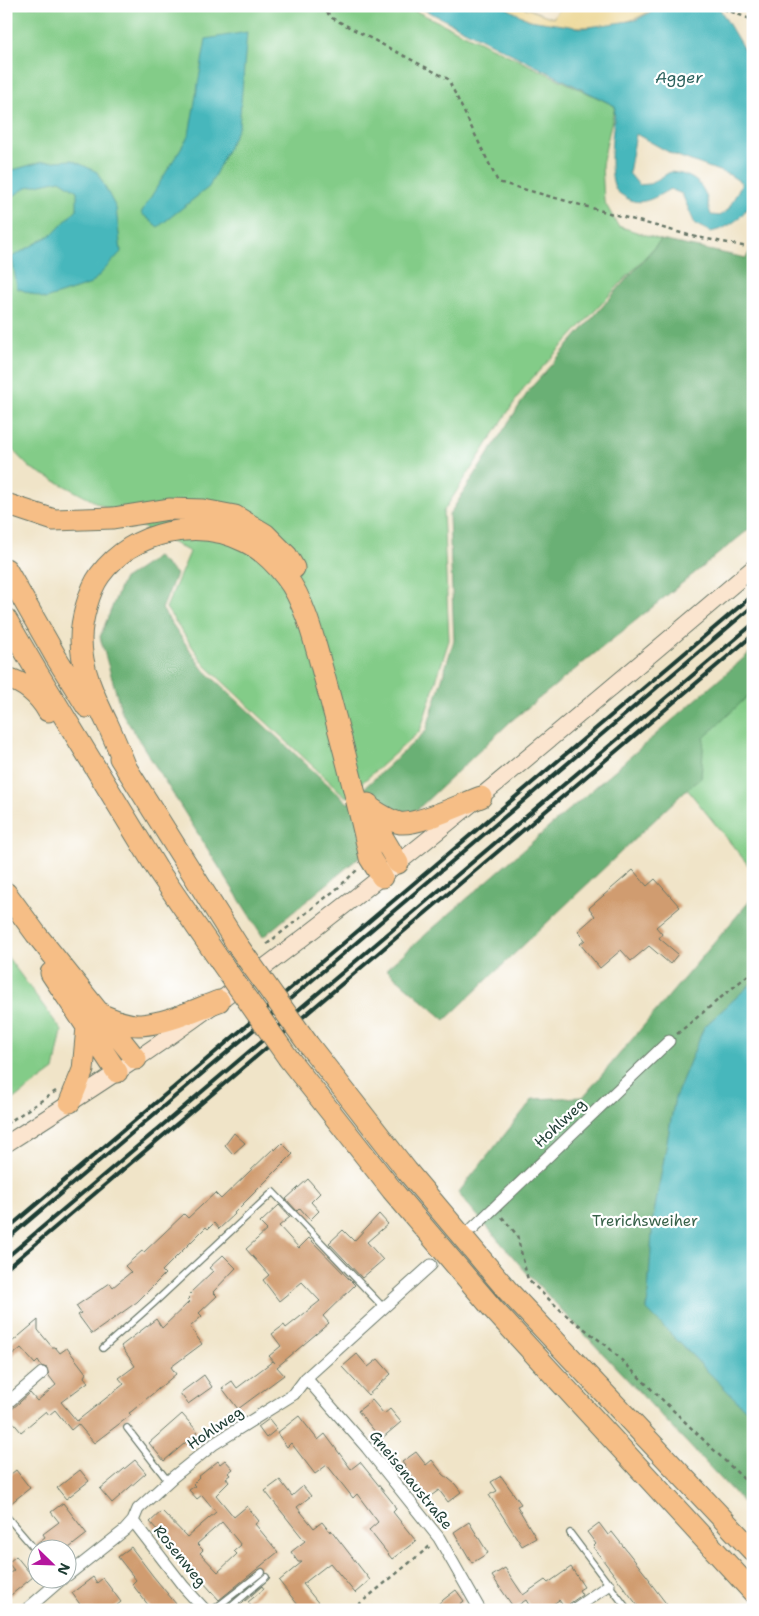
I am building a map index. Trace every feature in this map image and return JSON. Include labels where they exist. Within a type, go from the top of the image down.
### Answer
[{"type":"highway","points":[[6,504],[54,520],[113,518],[169,510],[203,510],[235,516],[265,534],[287,556],[304,586],[323,640],[358,778],[379,831],[398,863]]},
{"type":"highway","points":[[127,770],[87,679],[81,640],[84,610],[100,575],[122,553],[146,538],[187,529],[220,533],[247,542],[273,562],[288,579],[299,600],[321,663],[370,858],[382,877]]},
{"type":"highway","points":[[6,569],[56,657],[238,946],[308,1044],[407,1171],[508,1291],[753,1551]]},
{"type":"highway","points":[[6,619],[156,869],[290,1059],[392,1190],[493,1309],[753,1592]]},
{"type":"highway","points":[[6,678],[30,689],[42,702],[70,747],[97,769]]},
{"type":"highway","points":[[369,807],[387,818],[400,823],[427,819],[481,797]]},
{"type":"highway","points":[[6,893],[94,1021],[117,1072]]},
{"type":"highway","points":[[6,910],[94,1021],[136,1059]]},
{"type":"highway","points":[[94,1021],[118,1021],[140,1025],[163,1021],[219,1001]]},
{"type":"highway","points":[[70,1102],[83,1070],[94,1021]]},
{"type":"main road","points":[[6,1144],[117,1072],[219,1001],[382,877],[481,797],[753,568]]},
{"type":"street","name":"Hohlweg","points":[[473,1228],[669,1042]]},
{"type":"street","name":"Hohlweg","points":[[78,1566],[125,1530],[133,1522],[138,1509],[168,1481],[214,1444],[294,1394],[306,1378],[431,1265]]},
{"type":"street","points":[[6,1404],[42,1373]]},
{"type":"street","name":"Gneisenaustraße","points":[[306,1378],[367,1448],[439,1538],[480,1610]]},
{"type":"street","name":"Rosenweg","points":[[133,1522],[184,1587],[205,1610]]},
{"type":"street","points":[[573,1610],[609,1585]]},
{"type":"street","name":"Hohlweg","points":[[26,1610],[51,1588]]},
{"type":"lane","points":[[103,1348],[273,1192],[384,1308]]},
{"type":"lane","points":[[127,1428],[168,1481]]},
{"type":"lane","points":[[8,1518],[28,1541]]},
{"type":"lane","points":[[570,1534],[628,1610]]},
{"type":"lane","points":[[213,1610],[264,1575],[227,1610]]},
{"type":"path","points":[[320,6],[332,18],[448,79],[498,182],[692,236],[753,248]]},
{"type":"path","points":[[716,6],[753,20]]},
{"type":"path","points":[[669,1042],[753,971]]},
{"type":"path","points":[[491,1209],[507,1222],[517,1234],[528,1280],[566,1315],[606,1346],[753,1488]]},
{"type":"path","points":[[352,1610],[439,1538]]},
{"type":"green space","points":[[6,6],[405,6],[615,106],[602,165],[604,201],[618,226],[661,240],[525,386],[443,512],[449,640],[420,731],[346,797],[205,665],[166,608],[190,552],[29,467],[6,443]]},
{"type":"green space","points":[[661,240],[746,258],[753,246],[753,526],[511,721],[421,806],[263,937],[122,713],[100,637],[123,580],[157,557],[176,574],[162,609],[202,668],[348,803],[426,731],[454,640],[449,515],[530,389]]},
{"type":"green space","points":[[753,650],[753,691],[704,738],[701,778],[687,789],[445,1020],[386,969]]},
{"type":"green space","points":[[753,674],[753,871],[687,789],[690,787],[664,752]]},
{"type":"green space","points":[[753,897],[753,982],[704,1027],[675,1098],[653,1219],[647,1310],[753,1417],[753,1513],[526,1272],[458,1193],[533,1099],[583,1097]]},
{"type":"green space","points":[[6,955],[62,1031],[54,1070],[6,1105]]},
{"type":"sand","points":[[503,6],[520,6],[553,18],[562,6],[656,6],[629,21],[596,27],[578,27],[561,26],[531,20]]},
{"type":"water","name":"Agger","points":[[417,6],[503,6],[529,20],[582,28],[636,20],[651,12],[656,6],[718,6],[753,62],[753,200],[735,221],[711,232],[695,224],[682,194],[670,189],[648,200],[636,202],[619,193],[616,190],[611,172],[615,106]],"holes":[[[636,134],[672,154],[730,175],[742,183],[728,210],[720,216],[711,215],[701,186],[685,175],[670,172],[650,184],[639,185],[629,173]]]},
{"type":"water","points":[[247,32],[239,126],[209,187],[158,227],[141,213],[189,135],[206,39]]},
{"type":"water","points":[[72,160],[97,172],[116,208],[121,252],[91,284],[45,299],[17,288],[12,257],[54,233],[77,209],[77,191],[60,180],[27,187],[6,201],[6,172],[41,162]]},
{"type":"water","name":"Trerichsweiher","points":[[753,982],[753,1417],[647,1310],[653,1219],[675,1098],[704,1027]]},
{"type":"building","points":[[633,870],[647,886],[655,879],[680,907],[656,927],[662,934],[659,938],[678,954],[670,964],[649,946],[631,961],[621,950],[600,968],[580,944],[585,940],[578,931],[595,916],[589,908]]},
{"type":"building","points":[[234,1133],[245,1143],[233,1154],[225,1145]]},
{"type":"building","points":[[282,1143],[293,1154],[235,1214],[219,1229],[214,1223],[208,1229],[206,1227],[162,1271],[165,1274],[137,1302],[92,1334],[78,1315],[81,1313],[76,1306],[110,1283],[113,1287],[131,1272],[125,1266],[142,1251],[144,1252],[184,1214],[188,1218],[215,1193],[221,1199],[274,1148],[275,1150]]},
{"type":"building","points":[[308,1179],[320,1193],[311,1202],[319,1211],[310,1220],[300,1208],[297,1211],[286,1199]]},
{"type":"building","points":[[279,1205],[290,1217],[279,1226],[299,1248],[309,1238],[355,1285],[323,1316],[329,1323],[277,1367],[284,1375],[238,1409],[222,1388],[232,1381],[237,1388],[273,1361],[275,1363],[269,1356],[281,1346],[272,1334],[284,1325],[286,1328],[320,1301],[302,1282],[279,1301],[263,1280],[269,1275],[246,1249],[267,1230],[260,1223]]},
{"type":"building","points":[[379,1214],[388,1224],[367,1242],[383,1260],[362,1278],[329,1243],[343,1230],[354,1241]]},
{"type":"building","points":[[223,1255],[236,1268],[213,1292],[217,1296],[199,1313],[202,1316],[190,1327],[202,1344],[171,1367],[176,1374],[129,1413],[131,1415],[94,1443],[78,1424],[71,1430],[55,1410],[49,1415],[46,1411],[21,1432],[12,1421],[6,1421],[6,1411],[11,1410],[30,1393],[37,1401],[56,1385],[49,1376],[47,1368],[41,1366],[38,1361],[35,1364],[21,1348],[6,1361],[6,1347],[38,1320],[38,1330],[52,1347],[55,1347],[60,1353],[67,1348],[86,1373],[84,1377],[88,1382],[61,1402],[77,1421],[124,1384],[119,1378],[135,1366],[121,1346],[156,1319],[162,1328],[189,1302],[187,1300],[192,1295],[190,1293],[213,1271],[209,1268]]},
{"type":"building","points":[[357,1354],[368,1367],[378,1359],[391,1374],[368,1395],[342,1367]]},
{"type":"building","points":[[204,1375],[212,1387],[188,1404],[180,1393]]},
{"type":"building","points":[[372,1400],[384,1414],[390,1409],[401,1422],[381,1439],[358,1411]]},
{"type":"building","points":[[182,1414],[198,1432],[164,1461],[149,1443]]},
{"type":"building","points":[[299,1416],[318,1440],[325,1434],[351,1469],[360,1462],[393,1503],[396,1509],[393,1512],[416,1541],[392,1559],[369,1530],[378,1522],[357,1494],[353,1498],[327,1465],[315,1474],[291,1443],[287,1447],[277,1433]]},
{"type":"building","points":[[269,1419],[277,1429],[266,1438],[258,1427]]},
{"type":"building","points":[[416,1452],[426,1465],[432,1460],[461,1492],[448,1502],[439,1490],[428,1498],[402,1462]]},
{"type":"building","points":[[135,1460],[146,1473],[112,1503],[100,1489]]},
{"type":"building","points":[[225,1460],[233,1469],[226,1478],[229,1482],[216,1495],[234,1517],[247,1506],[259,1521],[255,1524],[278,1552],[219,1600],[150,1522],[162,1511],[187,1537],[216,1512],[202,1495],[197,1499],[189,1490],[195,1486],[193,1484],[198,1477],[218,1461],[220,1464]],"holes":[[[222,1522],[241,1545],[234,1551],[237,1554],[218,1572],[200,1553],[203,1550],[197,1544]]]},
{"type":"building","points":[[16,1470],[30,1488],[6,1507],[6,1478]]},
{"type":"building","points":[[80,1470],[89,1481],[66,1499],[57,1488]]},
{"type":"building","points":[[501,1476],[521,1504],[517,1506],[536,1538],[522,1546],[489,1495],[497,1491],[491,1482]]},
{"type":"building","points":[[280,1480],[292,1496],[303,1486],[311,1496],[297,1507],[314,1528],[322,1522],[330,1532],[331,1530],[370,1580],[355,1593],[330,1563],[303,1584],[324,1610],[302,1610],[279,1581],[302,1562],[298,1562],[291,1552],[305,1541],[265,1491]]},
{"type":"building","points":[[63,1503],[87,1534],[78,1541],[78,1538],[44,1538],[43,1534],[59,1522],[51,1512]]},
{"type":"building","points":[[469,1522],[488,1553],[472,1563],[454,1532]]},
{"type":"building","points":[[599,1523],[608,1535],[612,1532],[671,1610],[641,1610],[593,1547],[596,1544],[587,1532]]},
{"type":"building","points":[[131,1547],[181,1610],[152,1610],[132,1584],[136,1580],[118,1557]]},
{"type":"building","points":[[16,1556],[28,1571],[28,1581],[6,1599],[6,1576],[14,1570],[8,1563]]},
{"type":"building","points":[[571,1567],[584,1587],[579,1590],[582,1595],[569,1604],[566,1610],[559,1600],[545,1610],[532,1610],[526,1600],[514,1608],[492,1576],[505,1568],[523,1595],[545,1580],[548,1583]]},
{"type":"building","points":[[93,1577],[97,1583],[103,1578],[121,1602],[111,1610],[84,1610],[72,1593]]},
{"type":"building","points":[[262,1586],[264,1589],[248,1602],[254,1610],[235,1610]]},
{"type":"building","points":[[456,1590],[464,1601],[453,1610],[430,1610]]},
{"type":"railway","points":[[6,1230],[753,595]]},
{"type":"railway","points":[[6,1240],[753,606]]},
{"type":"railway","points":[[6,1258],[753,624]]},
{"type":"railway","points":[[6,1269],[753,635]]}]
